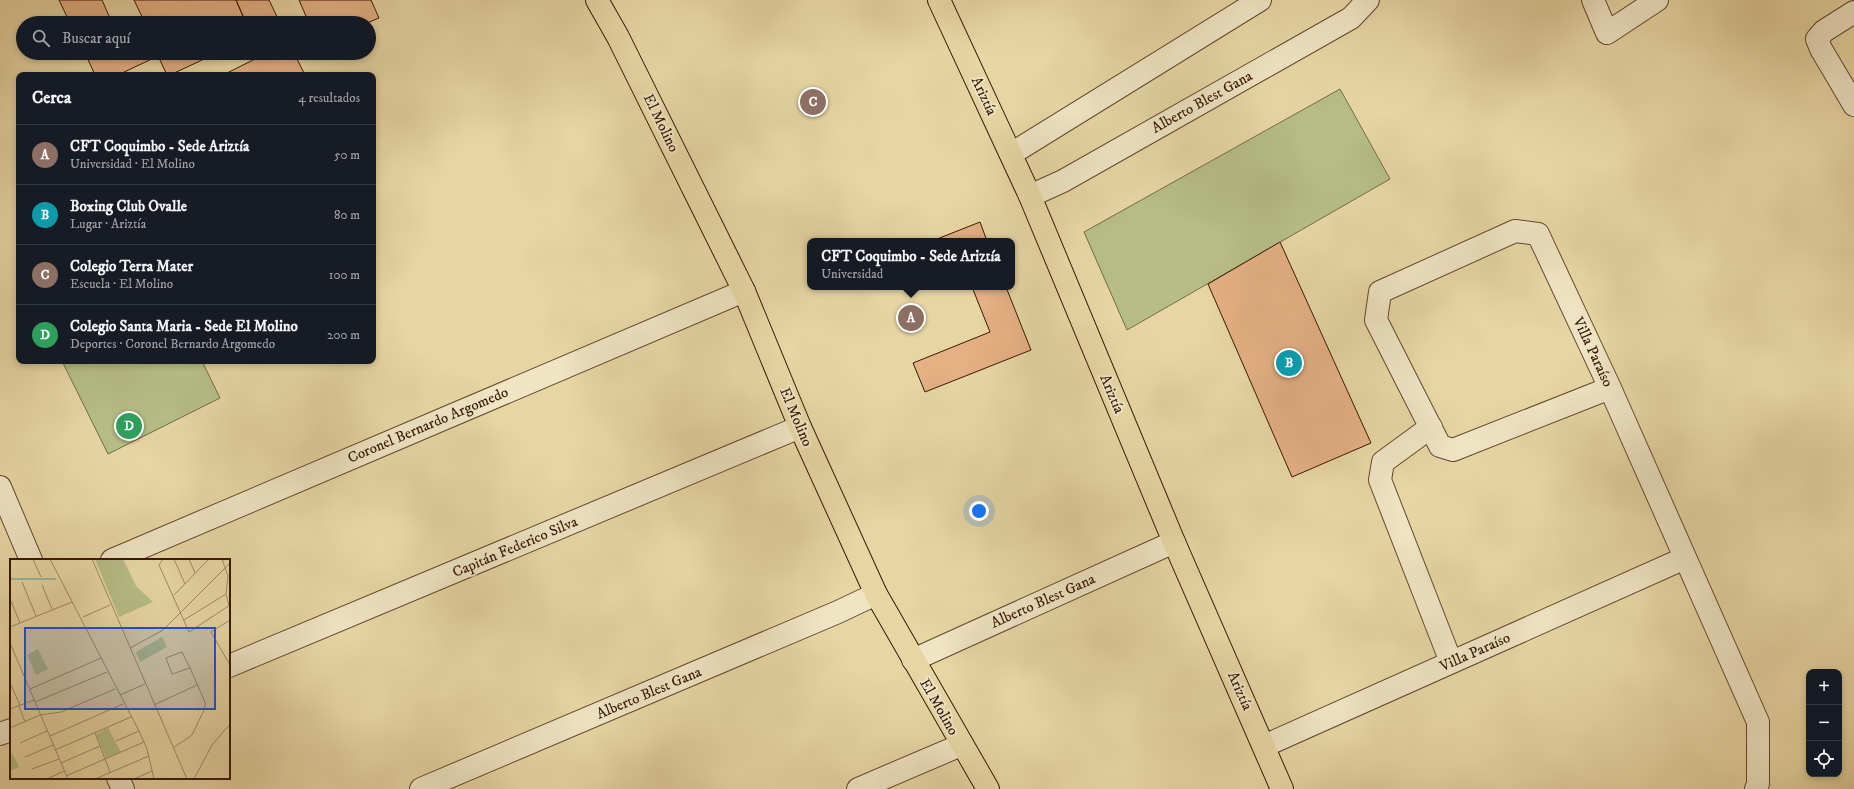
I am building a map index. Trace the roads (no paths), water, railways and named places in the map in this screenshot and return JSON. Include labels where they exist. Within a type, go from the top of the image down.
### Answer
[{"type":"main road","name":"El Molino","points":[[597,0],[618,37],[744,291],[800,428],[876,594],[961,745],[988,789]]},
{"type":"main road","name":"El Molino","points":[[604,0],[618,37]]},
{"type":"main road","name":"Ariztía","points":[[939,0],[1030,196],[1174,542],[1282,789]]},
{"type":"street","points":[[1011,154],[1260,0]]},
{"type":"street","name":"Alberto Blest Gana","points":[[1030,196],[1063,181],[1351,18],[1368,0]]},
{"type":"street","points":[[1593,0],[1607,33],[1657,0]]},
{"type":"street","points":[[1854,12],[1824,30],[1817,39],[1821,49],[1854,105]]},
{"type":"street","name":"Villa Paraíso","points":[[1431,428],[1376,320],[1380,292],[1515,231],[1538,234],[1610,388],[1758,722],[1758,784],[1756,789]]},
{"type":"street","name":"Coronel Bernardo Argomedo","points":[[114,559],[744,291]]},
{"type":"street","points":[[1451,662],[1380,480],[1383,462],[1431,428],[1440,446],[1452,450],[1610,388]]},
{"type":"street","name":"Capitán Federico Silva","points":[[230,666],[800,428]]},
{"type":"street","points":[[0,487],[31,559]]},
{"type":"street","name":"Alberto Blest Gana","points":[[913,660],[1174,542]]},
{"type":"street","name":"Villa Paraíso","points":[[1264,746],[1685,558]]},
{"type":"street","name":"Alberto Blest Gana","points":[[421,789],[838,612],[876,594]]},
{"type":"street","points":[[0,734],[10,730]]},
{"type":"street","points":[[858,789],[961,745]]},
{"type":"street","points":[[118,779],[123,789]]},
{"type":"place","name":"Colegio Terra Mater","points":[[813,102]]},
{"type":"place","name":"CFT Coquimbo - Sede Ariztía","points":[[911,318]]},
{"type":"place","name":"Boxing Club Ovalle","points":[[1289,363]]},
{"type":"place","name":"Colegio Santa Maria - Sede El Molino","points":[[129,426]]}]
